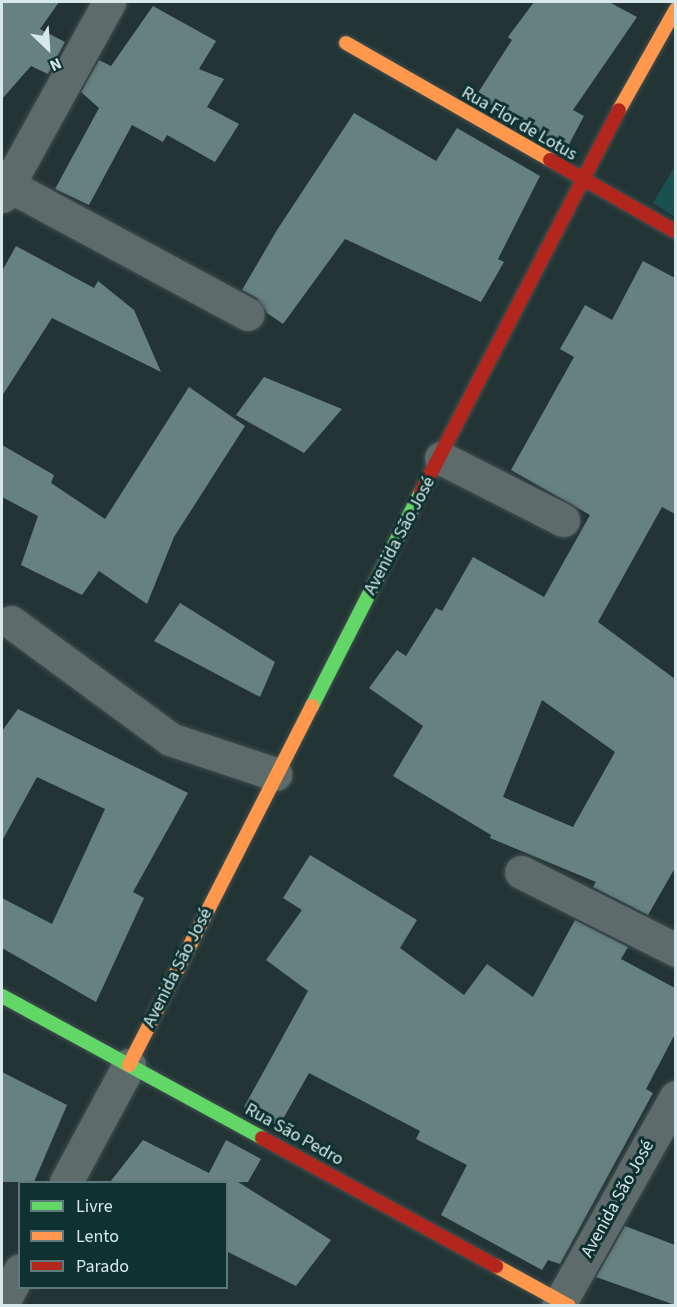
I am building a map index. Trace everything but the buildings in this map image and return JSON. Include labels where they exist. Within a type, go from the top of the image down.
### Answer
[{"type":"street","points":[[109,2],[5,191],[248,314]]},
{"type":"street","name":"Avenida São José","points":[[129,1065],[275,774],[441,458],[580,180],[675,9]]},
{"type":"street","name":"Rua Flor de Lotus","points":[[346,43],[580,180],[675,232]]},
{"type":"street","points":[[441,458],[563,520]]},
{"type":"street","points":[[11,622],[170,739],[275,774]]},
{"type":"street","points":[[521,872],[675,950]]},
{"type":"street","name":"Rua São Pedro","points":[[2,996],[562,1304]]},
{"type":"street","points":[[67,1181],[129,1065]]},
{"type":"street","name":"Avenida São José","points":[[562,1304],[675,1096]]},
{"type":"street","points":[[2,1304],[18,1274]]},
{"type":"shaded area","points":[[675,166],[675,217],[653,203]]},
{"type":"traffic: fast","points":[[312,706],[421,492]]},
{"type":"traffic: fast","points":[[2,996],[262,1138]]},
{"type":"traffic: slow","points":[[619,110],[676,9]]},
{"type":"traffic: slow","points":[[346,43],[550,160]]},
{"type":"traffic: slow","points":[[129,1065],[312,706]]},
{"type":"traffic: slow","points":[[496,1266],[569,1306]]},
{"type":"traffic: jam","points":[[421,492],[619,110]]},
{"type":"traffic: jam","points":[[550,160],[676,232]]},
{"type":"traffic: jam","points":[[262,1138],[496,1266]]}]
